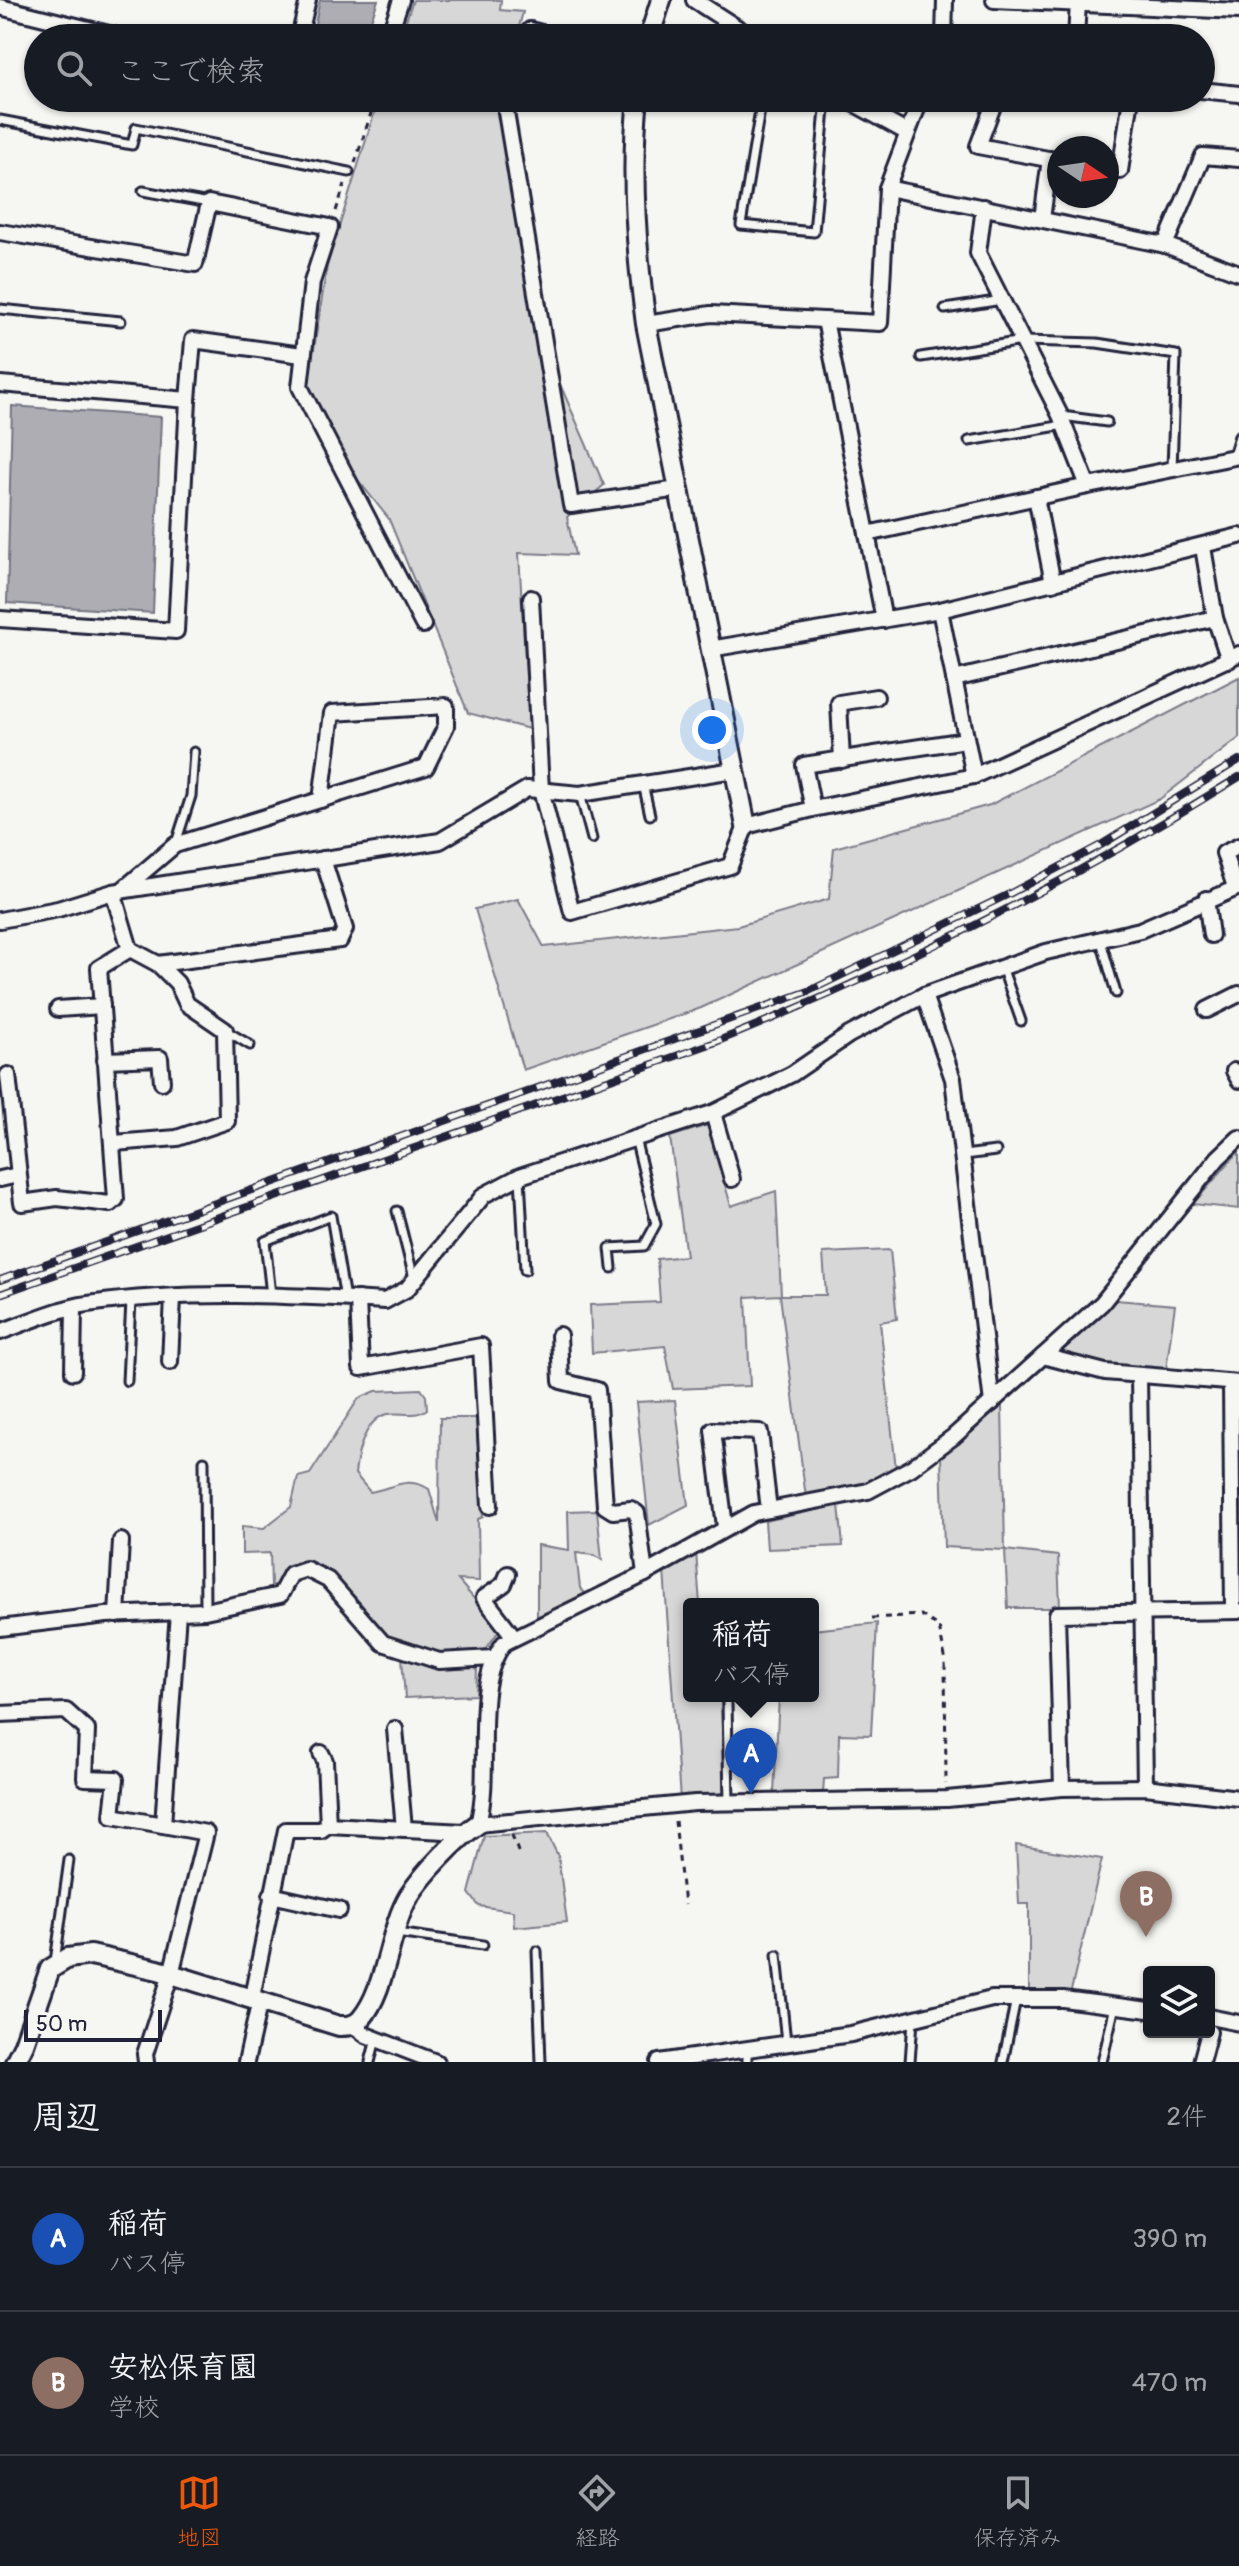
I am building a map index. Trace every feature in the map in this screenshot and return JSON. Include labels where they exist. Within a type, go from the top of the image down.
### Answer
[{"type":"street","points":[[302,24],[308,0]]},
{"type":"street","points":[[393,24],[401,0]]},
{"type":"street","points":[[653,24],[661,0]]},
{"type":"street","points":[[694,0],[731,24]]},
{"type":"street","points":[[944,24],[945,0]]},
{"type":"street","points":[[994,0],[1164,3],[1239,11]]},
{"type":"street","points":[[1077,24],[1078,3]]},
{"type":"street","points":[[0,7],[69,24]]},
{"type":"street","points":[[1215,91],[1239,94]]},
{"type":"street","points":[[506,112],[571,505],[678,489]]},
{"type":"street","points":[[531,598],[541,790],[572,912],[730,866],[746,826],[646,324],[636,250],[636,112]]},
{"type":"street","points":[[870,112],[906,132]]},
{"type":"street","points":[[646,324],[711,314],[880,323],[887,188],[915,112]]},
{"type":"street","points":[[991,112],[978,146],[1047,159]]},
{"type":"street","points":[[1119,171],[1129,112]]},
{"type":"street","points":[[1165,245],[1203,156],[1239,159]]},
{"type":"street","points":[[887,188],[1165,245],[1239,273]]},
{"type":"street","points":[[1042,219],[1047,196]]},
{"type":"street","points":[[0,232],[195,264],[209,203],[330,227],[312,282],[300,387],[423,625]]},
{"type":"street","points":[[984,207],[978,253],[1062,420],[1088,486]]},
{"type":"street","points":[[825,320],[884,620]]},
{"type":"street","points":[[0,619],[176,631],[193,340],[302,355]]},
{"type":"street","points":[[0,384],[188,400]]},
{"type":"street","points":[[867,534],[1236,457]]},
{"type":"street","points":[[1036,497],[1053,583]]},
{"type":"street","points":[[710,649],[940,610],[1239,536]]},
{"type":"street","points":[[746,826],[974,776],[1234,657],[1215,618],[1203,547]]},
{"type":"street","points":[[940,610],[974,776]]},
{"type":"street","points":[[954,679],[1215,618]]},
{"type":"street","points":[[842,760],[839,703],[876,697]]},
{"type":"street","points":[[117,892],[175,845],[321,800],[426,767],[446,726],[446,706],[332,713],[321,800]]},
{"type":"street","points":[[813,809],[804,765],[966,740]]},
{"type":"street","points":[[0,920],[58,909],[117,892],[440,841],[527,789],[580,794],[734,770]]},
{"type":"street","points":[[0,1332],[74,1307],[173,1297],[271,1295],[385,1301],[407,1289],[484,1195],[520,1176],[713,1113],[792,1074],[849,1035],[924,995],[1046,952],[1140,930],[1237,887],[1224,853],[1239,846]]},
{"type":"street","points":[[158,964],[340,940],[345,929],[323,859]]},
{"type":"street","points":[[114,1143],[177,1138],[227,1121],[225,1030],[187,1004],[177,983],[158,964],[130,949],[117,892]]},
{"type":"street","points":[[1206,899],[1211,935]]},
{"type":"street","points":[[8,1075],[22,1203],[57,1198],[110,1204],[116,1199],[114,1143],[99,968],[130,949]]},
{"type":"street","points":[[1207,1010],[1239,994]]},
{"type":"street","points":[[924,995],[953,1079],[992,1403]]},
{"type":"street","points":[[58,1009],[102,1006]]},
{"type":"street","points":[[105,1060],[160,1058],[162,1082]]},
{"type":"street","points":[[713,1113],[732,1179]]},
{"type":"street","points":[[15,2062],[44,1982],[54,1964],[78,1955],[91,1955],[171,1974],[339,2026],[353,2025],[362,2018],[374,1993],[409,1896],[472,1828],[485,1790],[487,1686],[493,1658],[514,1637],[645,1574],[754,1513],[868,1491],[895,1478],[953,1437],[1102,1303],[1218,1158],[1239,1138]]},
{"type":"street","points":[[0,1179],[18,1175]]},
{"type":"street","points":[[170,1362],[173,1297]]},
{"type":"street","points":[[352,1299],[361,1368],[481,1346],[490,1506]]},
{"type":"street","points":[[73,1372],[74,1307]]},
{"type":"street","points":[[559,1335],[561,1381],[597,1390],[605,1506],[613,1511],[631,1509],[637,1513],[645,1574]]},
{"type":"street","points":[[1043,1356],[1105,1372],[1235,1383],[1236,1611],[1057,1614],[1062,1788]]},
{"type":"street","points":[[1139,1376],[1145,1787]]},
{"type":"street","points":[[725,1527],[713,1430],[760,1432],[769,1510]]},
{"type":"street","points":[[117,1615],[121,1541]]},
{"type":"street","points":[[0,1628],[117,1615],[205,1611],[280,1595],[291,1574],[306,1569],[328,1580],[383,1643],[439,1661],[493,1658]]},
{"type":"street","points":[[508,1574],[504,1584],[484,1598],[514,1637]]},
{"type":"street","points":[[163,1825],[178,1612]]},
{"type":"street","points":[[0,1714],[66,1711],[87,1730],[85,1778],[116,1779],[112,1816],[206,1833],[171,1974],[145,2054],[146,2062]]},
{"type":"street","points":[[395,1729],[404,1829]]},
{"type":"street","points":[[321,1753],[325,1761],[328,1825]]},
{"type":"street","points":[[246,2062],[271,1895],[286,1830],[321,1830],[328,1825],[404,1829],[472,1828],[673,1805],[947,1799],[1062,1788],[1145,1787],[1239,1798]]},
{"type":"street","points":[[271,1895],[339,1910]]},
{"type":"street","points":[[665,2062],[747,2056],[786,2045],[851,2034],[980,2001],[1063,1999],[1143,2009]]},
{"type":"street","points":[[1215,2024],[1239,2023]]},
{"type":"street","points":[[353,2025],[407,2057],[436,2062]]},
{"type":"street","points":[[1201,2062],[1207,2038]]},
{"type":"lane","points":[[760,112],[741,225],[814,232],[825,112]]},
{"type":"lane","points":[[0,120],[132,145],[136,128],[349,172]]},
{"type":"lane","points":[[143,191],[209,203]]},
{"type":"lane","points":[[945,309],[1002,300]]},
{"type":"lane","points":[[0,309],[121,321]]},
{"type":"lane","points":[[921,357],[1023,341],[1097,343],[1176,355],[1172,472]]},
{"type":"lane","points":[[969,441],[1062,420],[1107,422]]},
{"type":"lane","points":[[1236,457],[1239,436]]},
{"type":"lane","points":[[175,845],[191,796],[194,752]]},
{"type":"lane","points":[[643,784],[650,815]]},
{"type":"lane","points":[[580,794],[592,839]]},
{"type":"lane","points":[[1101,941],[1116,993]]},
{"type":"lane","points":[[1002,967],[1021,1021]]},
{"type":"lane","points":[[225,1030],[250,1045]]},
{"type":"lane","points":[[612,1268],[610,1248],[644,1246],[656,1224],[635,1138]]},
{"type":"lane","points":[[964,1155],[996,1151]]},
{"type":"lane","points":[[520,1176],[525,1270]]},
{"type":"lane","points":[[397,1211],[414,1280]]},
{"type":"lane","points":[[271,1295],[265,1241],[331,1216],[352,1299]]},
{"type":"lane","points":[[127,1381],[131,1301]]},
{"type":"lane","points":[[204,1461],[205,1611]]},
{"type":"lane","points":[[727,1703],[729,1802]]},
{"type":"lane","points":[[54,1964],[69,1860]]},
{"type":"lane","points":[[394,1933],[483,1945]]},
{"type":"lane","points":[[537,1951],[541,2062]]},
{"type":"lane","points":[[777,1955],[786,2045]]},
{"type":"lane","points":[[1003,2062],[1016,1999]]},
{"type":"lane","points":[[1102,2062],[1115,2006]]},
{"type":"lane","points":[[910,2062],[913,2018]]},
{"type":"lane","points":[[370,2062],[376,2039]]},
{"type":"path","points":[[872,1618],[921,1615],[939,1627],[945,1657],[947,1799]]},
{"type":"path","points":[[673,1805],[684,1905]]},
{"type":"path","points":[[512,1835],[520,1857]]},
{"type":"shaded area","points":[[320,0],[378,0],[370,24],[315,24]]},
{"type":"shaded area","points":[[413,0],[501,0],[500,10],[523,12],[520,24],[405,24]]},
{"type":"shaded area","points":[[375,112],[498,112],[532,320],[604,485],[567,517],[575,555],[519,553],[529,729],[468,713],[389,519],[304,412],[327,266]]},
{"type":"shaded area","points":[[12,406],[161,417],[153,613],[7,603]]},
{"type":"shaded area","points":[[1239,677],[1239,738],[1160,799],[701,1008],[523,1070],[475,909],[518,899],[544,947],[738,926],[829,899],[834,848],[990,805]]},
{"type":"shaded area","points":[[708,1125],[731,1206],[776,1191],[781,1295],[826,1295],[823,1253],[890,1250],[897,1319],[880,1322],[896,1469],[865,1483],[806,1498],[780,1295],[746,1297],[750,1386],[673,1389],[665,1346],[592,1353],[590,1305],[660,1302],[657,1259],[686,1256],[670,1137]]},
{"type":"shaded area","points":[[1239,1151],[1239,1209],[1193,1204]]},
{"type":"shaded area","points":[[1116,1300],[1175,1305],[1166,1370],[1111,1368],[1063,1356],[1063,1349]]},
{"type":"shaded area","points":[[421,1389],[426,1396],[427,1409],[423,1412],[388,1414],[373,1422],[360,1447],[355,1474],[370,1492],[407,1483],[429,1489],[439,1523],[440,1418],[476,1418],[483,1517],[478,1519],[479,1581],[458,1580],[500,1629],[481,1656],[442,1655],[391,1641],[369,1625],[343,1589],[322,1570],[309,1565],[292,1565],[277,1585],[271,1585],[270,1553],[242,1554],[242,1526],[264,1528],[291,1507],[298,1477],[310,1474],[359,1398],[376,1391]]},
{"type":"shaded area","points":[[675,1400],[688,1505],[649,1525],[636,1402]]},
{"type":"shaded area","points":[[1002,1406],[1005,1550],[944,1547],[941,1457]]},
{"type":"shaded area","points":[[839,1505],[843,1546],[767,1549],[765,1521]]},
{"type":"shaded area","points":[[597,1510],[602,1560],[594,1555],[576,1553],[580,1588],[588,1596],[537,1617],[537,1545],[569,1550],[568,1511]]},
{"type":"shaded area","points":[[1005,1550],[1058,1556],[1060,1608],[1008,1608]]},
{"type":"shaded area","points":[[696,1552],[700,1598],[683,1598],[683,1702],[721,1702],[724,1793],[680,1800],[664,1570]]},
{"type":"shaded area","points":[[877,1623],[871,1735],[839,1734],[838,1778],[824,1779],[823,1794],[774,1793],[779,1702],[819,1702],[819,1629]]},
{"type":"shaded area","points":[[402,1657],[431,1665],[472,1665],[477,1670],[476,1695],[405,1698]]},
{"type":"shaded area","points":[[547,1833],[558,1856],[567,1922],[514,1927],[513,1911],[479,1906],[469,1893],[484,1836]]},
{"type":"shaded area","points":[[1016,1845],[1102,1859],[1071,1991],[1029,1993],[1029,1904],[1019,1904]]},
{"type":"railway","points":[[0,1280],[809,991],[1009,894],[1101,845],[1239,760]]},
{"type":"railway","points":[[0,1294],[713,1043],[781,1015],[982,922],[1112,852],[1239,777]]},
{"type":"place","name":"稲荷","points":[[751,1794]]},
{"type":"place","name":"安松保育園","points":[[1146,1937]]}]
